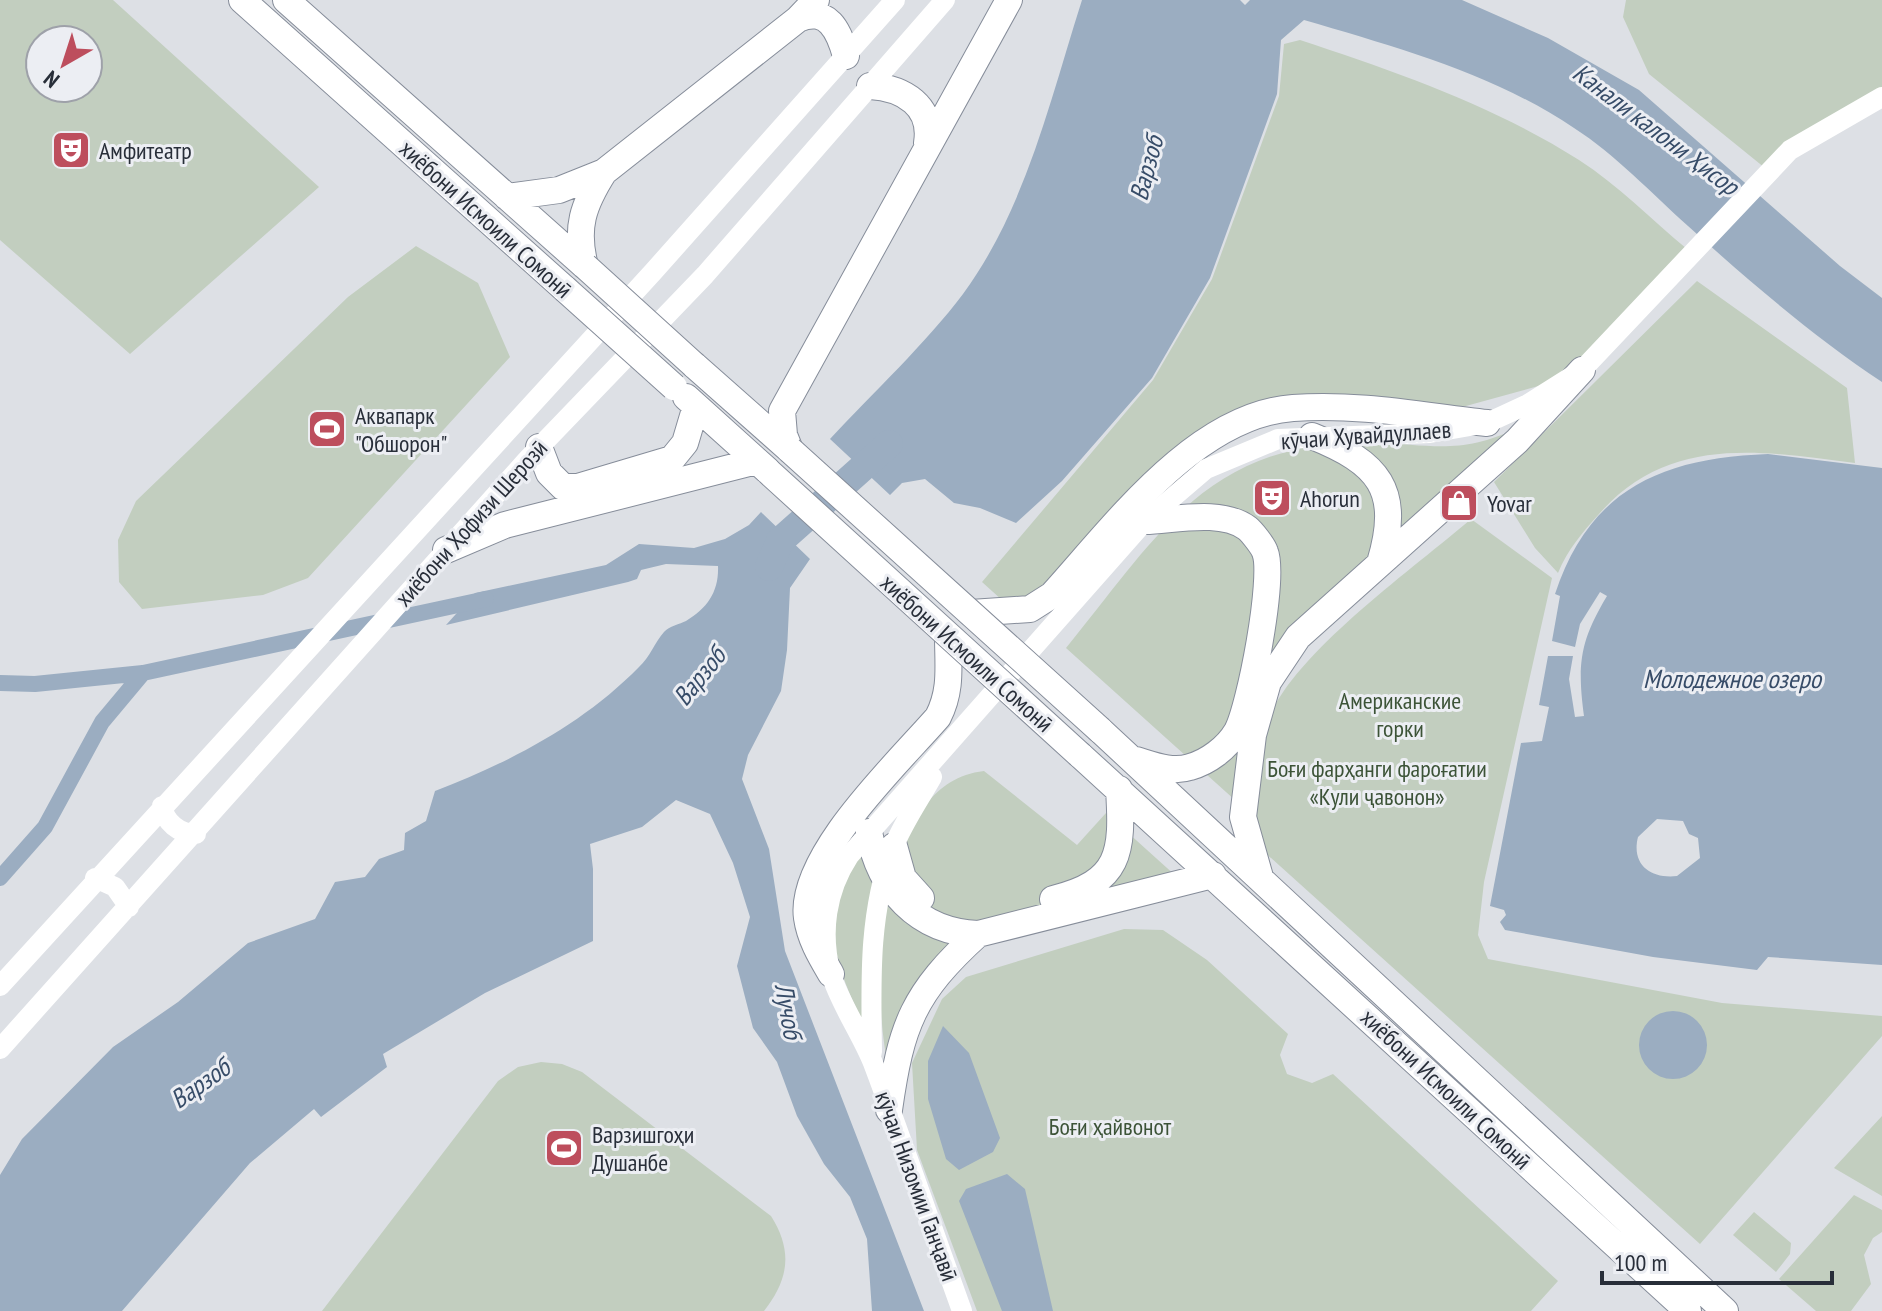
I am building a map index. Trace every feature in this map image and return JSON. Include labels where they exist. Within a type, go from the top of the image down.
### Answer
[{"type":"highway","name":"хиёбони Исмоили Сомонӣ","points":[[242,0],[763,466],[1688,1311]]},
{"type":"highway","name":"хиёбони Исмоили Сомонӣ","points":[[286,0],[1132,759],[1725,1311]]},
{"type":"highway","points":[[507,197],[559,190],[604,172],[798,19],[816,0]]},
{"type":"highway","points":[[790,450],[782,411],[927,143],[954,103],[1009,0]]},
{"type":"highway","points":[[798,19],[814,14],[827,19],[838,30],[846,56]]},
{"type":"highway","points":[[870,86],[891,88],[910,97],[927,120],[927,143]]},
{"type":"highway","points":[[585,266],[580,224],[585,205],[604,172]]},
{"type":"highway","points":[[1260,877],[1243,817],[1253,735],[1268,682],[1298,637],[1517,441],[1582,370]]},
{"type":"highway","points":[[539,447],[545,465],[559,485],[573,488],[591,484],[672,459],[685,443],[696,406]]},
{"type":"highway","points":[[971,613],[1030,609],[1052,595],[1177,460],[1228,430],[1290,408],[1382,410],[1487,423]]},
{"type":"highway","points":[[745,409],[768,414],[782,411]]},
{"type":"highway","points":[[1312,436],[1365,462],[1382,483],[1388,502],[1390,530],[1380,563]]},
{"type":"highway","points":[[446,550],[505,525],[763,466]]},
{"type":"highway","points":[[1132,759],[1172,769],[1189,768],[1223,748],[1236,732],[1249,703],[1268,575],[1265,552],[1247,528],[1222,519],[1145,521]]},
{"type":"highway","points":[[831,974],[815,947],[807,918],[807,893],[831,841],[938,717],[947,699],[948,636]]},
{"type":"highway","points":[[894,846],[903,878],[917,896],[942,913],[987,917],[1072,894],[1095,884],[1109,872],[1119,854],[1121,838],[1119,789]]},
{"type":"highway","points":[[869,832],[883,878],[914,913],[933,926],[957,934],[978,934],[1213,875]]},
{"type":"highway","points":[[889,1110],[903,1035],[917,1001],[933,978],[978,934]]},
{"type":"main road","name":"хиёбони Ҳофизи Шерозӣ","points":[[0,986],[95,878],[350,605],[895,0]]},
{"type":"main road","name":"хиёбони Ҳофизи Шерозӣ","points":[[0,1049],[196,834],[539,447],[705,275],[945,0]]},
{"type":"main road","name":"кӯчаи Хувайдуллаев","points":[[872,1060],[831,974],[826,933],[828,904],[836,877],[869,832],[950,745],[1145,521],[1206,469],[1278,439],[1430,433],[1487,423],[1528,404],[1582,370],[1790,150],[1817,131],[1882,97]]},
{"type":"main road","name":"кӯчаи Хувайдуллаев","points":[[872,1060],[873,933],[883,878],[894,846],[950,745]]},
{"type":"main road","points":[[162,806],[171,823],[183,832],[196,834]]},
{"type":"main road","points":[[95,878],[115,887],[129,907]]},
{"type":"main road","name":"кӯчаи Низомии Ганҷавӣ","points":[[872,1060],[962,1311]]},
{"type":"green space","points":[[0,0],[113,0],[319,187],[130,354],[0,240]]},
{"type":"green space","points":[[1626,0],[1882,0],[1882,91],[1765,168],[1649,74],[1623,17]]},
{"type":"green space","points":[[1300,40],[1443,91],[1546,140],[1607,180],[1687,249],[1560,380],[1455,409],[1352,407],[1208,438],[1051,593],[1013,610],[982,582],[1153,380],[1212,279],[1279,96],[1284,44]]},
{"type":"green space","name":"Аквапарк \"Обшорон\"","points":[[416,246],[478,283],[510,357],[308,578],[263,595],[142,609],[119,582],[118,540],[136,501],[348,297]]},
{"type":"green space","points":[[1697,281],[1847,388],[1855,463],[1786,455],[1718,454],[1686,460],[1655,471],[1626,488],[1599,514],[1571,549],[1558,573],[1535,548],[1494,482]]},
{"type":"green space","points":[[1520,427],[1293,637],[1236,801],[1066,648],[1161,532],[1193,501],[1228,476],[1268,457],[1316,446],[1372,443],[1463,445]]},
{"type":"green space","name":"Боғи фарҳанги фароғатии «Кули ҷавонон»","points":[[1471,519],[1552,578],[1484,882],[1478,935],[1488,959],[1722,1003],[1882,1016],[1882,1036],[1700,1244],[1241,831],[1267,723],[1287,686],[1362,609]]},
{"type":"green space","points":[[984,771],[1077,845],[1106,813],[1177,877],[974,924],[930,915],[896,868],[902,851],[917,819],[937,792],[950,782]]},
{"type":"green space","points":[[865,850],[873,882],[865,1028],[837,958],[832,921],[839,885]]},
{"type":"green space","points":[[887,893],[957,940],[890,1076],[882,1030],[880,985]]},
{"type":"green space","name":"Боғи ҳайвонот","points":[[1124,929],[1163,930],[1207,960],[1288,1034],[1280,1055],[1287,1074],[1312,1083],[1333,1074],[1558,1281],[1531,1311],[977,1311],[917,1150],[912,1063],[942,999],[966,977]]},
{"type":"green space","name":"Варзишгоҳи Душанбе","points":[[541,1062],[562,1064],[582,1072],[771,1216],[783,1241],[785,1265],[779,1288],[764,1311],[322,1311],[498,1081],[518,1067]]},
{"type":"green space","points":[[1882,1116],[1882,1196],[1834,1168]]},
{"type":"green space","points":[[1854,1195],[1882,1210],[1882,1232],[1873,1238],[1864,1255],[1871,1284],[1851,1311],[1816,1311],[1779,1279]]},
{"type":"green space","points":[[1754,1212],[1791,1243],[1790,1254],[1776,1272],[1733,1235]]},
{"type":"water","name":"Канали калони Ҳисор","points":[[1082,0],[1240,0],[1245,5],[1250,0],[1462,0],[1548,38],[1639,90],[1840,266],[1882,298],[1882,382],[1782,308],[1619,162],[1574,128],[1478,77],[1304,20],[1281,40],[1277,94],[1210,278],[1152,378],[1062,481],[1016,523],[980,508],[954,503],[925,479],[902,483],[890,495],[830,439],[933,331],[985,261],[1020,190]]},
{"type":"water","name":"Молодежное озеро","points":[[1768,454],[1882,468],[1882,965],[1768,957],[1757,970],[1653,957],[1505,930],[1500,922],[1506,915],[1504,910],[1490,906],[1521,743],[1542,741],[1549,707],[1539,705],[1548,656],[1573,656],[1569,679],[1575,717],[1584,716],[1581,682],[1583,653],[1591,626],[1607,596],[1600,592],[1580,624],[1575,647],[1552,641],[1560,596],[1555,594],[1570,558],[1588,528],[1610,504],[1635,486],[1664,472],[1730,457]],"holes":[[[1657,819],[1683,821],[1689,834],[1698,838],[1700,858],[1677,876],[1659,875],[1645,868],[1637,855],[1638,837]]]},
{"type":"water","name":"Лучоб","points":[[761,512],[810,559],[790,588],[787,650],[781,691],[748,755],[742,779],[769,849],[785,951],[924,1311],[872,1311],[867,1239],[850,1197],[824,1164],[797,1116],[777,1062],[753,1028],[737,966],[750,917],[733,863],[710,814],[676,800],[642,827],[590,844],[593,941],[485,993],[383,1054],[387,1067],[321,1117],[314,1109],[250,1163],[122,1311],[0,1311],[0,1175],[22,1139],[113,1047],[178,1002],[248,943],[315,919],[335,882],[365,877],[379,859],[404,850],[405,833],[426,821],[435,791],[490,768],[544,740],[594,707],[643,663],[666,630],[686,621],[706,604],[717,583],[718,566],[666,564],[641,570],[637,579],[628,582],[446,625],[475,593],[606,565],[639,544],[694,548],[725,539],[749,525]]},
{"type":"water","points":[[1666,1011],[1680,1011],[1692,1016],[1702,1026],[1707,1045],[1702,1064],[1692,1074],[1680,1079],[1666,1079],[1654,1074],[1644,1064],[1639,1052],[1639,1038],[1644,1026],[1654,1016]]},
{"type":"water","points":[[943,1026],[969,1053],[1000,1138],[993,1152],[959,1170],[946,1159],[928,1099],[928,1061]]},
{"type":"water","points":[[1007,1174],[1025,1189],[1053,1311],[1002,1311],[959,1201],[966,1189]]},
{"type":"waterway","name":"Варзоб","points":[[769,567],[780,541],[889,444]]},
{"type":"waterway","points":[[0,683],[35,684],[143,673],[486,599]]},
{"type":"waterway","points":[[0,878],[45,827],[102,722],[143,673]]},
{"type":"place","name":"Aмфитеатр","points":[[71,150]]},
{"type":"place","name":"Аквапарк \"Обшорон\"","points":[[327,429]]},
{"type":"place","name":"Ahorun","points":[[1272,498]]},
{"type":"place","name":"Yovar","points":[[1459,503]]},
{"type":"place","name":"Варзишгоҳи Душанбе","points":[[564,1148]]},
{"type":"park label","name":"Американские горки","points":[[1400,714]]}]
